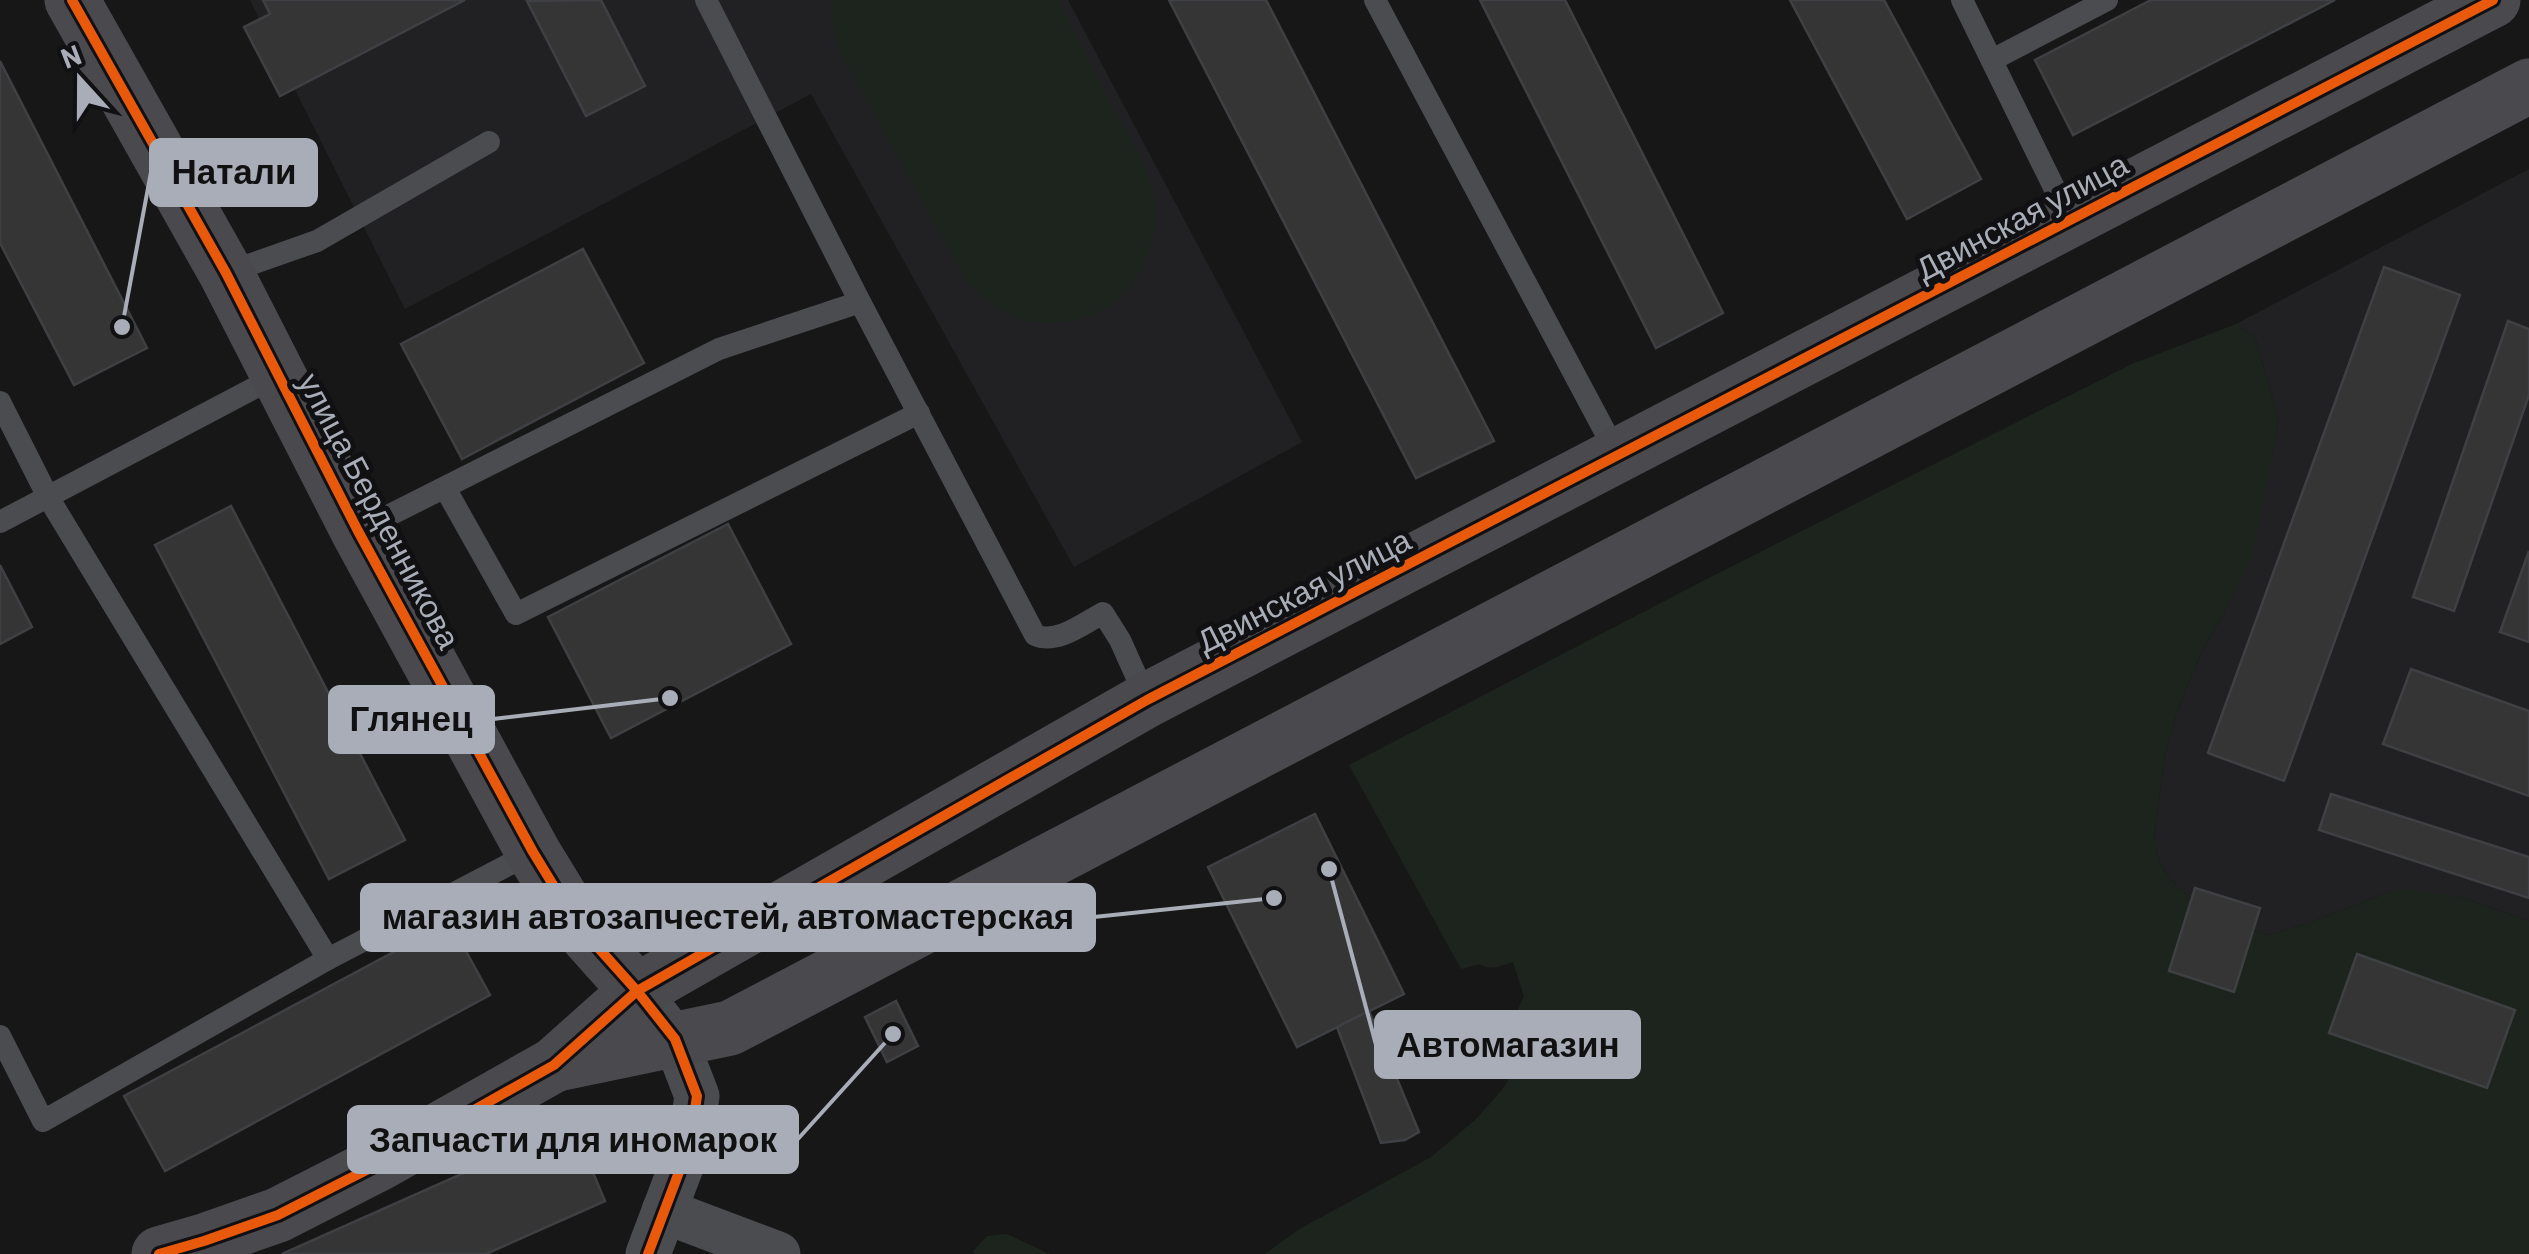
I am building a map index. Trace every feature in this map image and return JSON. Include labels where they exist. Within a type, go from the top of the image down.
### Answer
[{"type":"street","name":"улица Берденникова","points":[[72,0],[226,273],[358,530],[533,852],[577,924],[674,1039],[697,1096],[690,1143],[648,1254]]},
{"type":"street","name":"Двинская улица","points":[[159,1254],[278,1215],[427,1138],[554,1065],[637,991],[1147,700],[2492,0]]},
{"type":"street","name":"Двинская улица","points":[[554,1065],[730,1028],[2529,86]]},
{"type":"street","points":[[664,1211],[778,1254]]},
{"type":"lane","points":[[706,0],[1035,635],[1044,639],[1060,636],[1103,613],[1147,700]]},
{"type":"lane","points":[[1375,0],[1618,456]]},
{"type":"lane","points":[[1962,0],[2070,220]]},
{"type":"lane","points":[[1992,60],[2106,0]]},
{"type":"lane","points":[[226,273],[317,241],[490,142]]},
{"type":"lane","points":[[358,530],[719,349],[860,302]]},
{"type":"lane","points":[[0,522],[278,374]]},
{"type":"lane","points":[[0,402],[48,496],[328,960]]},
{"type":"lane","points":[[445,488],[516,614],[919,413]]},
{"type":"lane","points":[[0,1036],[42,1121],[328,960],[533,852]]},
{"type":"shaded area","points":[[250,0],[1068,0],[1302,442],[1074,567],[811,94],[405,309]]},
{"type":"shaded area","points":[[833,0],[1057,0],[1140,157],[1153,191],[1155,221],[1149,251],[1136,278],[1121,295],[1090,316],[1042,323],[1003,311],[966,281],[838,48],[831,13]]},
{"type":"shaded area","points":[[2529,169],[2529,921],[2461,897],[2392,891],[2270,935],[2226,922],[2206,912],[2171,880],[2159,862],[2154,837],[2165,755],[2178,709],[2203,649],[2235,593],[2276,437],[2278,417],[2255,338],[2236,324]]},
{"type":"shaded area","points":[[2236,324],[2255,338],[2278,417],[2276,437],[2252,557],[2203,649],[2178,709],[2165,755],[2154,837],[2159,862],[2171,880],[2206,912],[2270,935],[2392,891],[2416,890],[2461,897],[2529,921],[2529,1254],[1265,1254],[1298,1230],[1431,1157],[1475,1120],[1512,1074],[1512,1034],[1524,996],[1513,962],[1461,969],[1349,765],[2132,364]]},
{"type":"shaded area","points":[[1007,1234],[1050,1254],[974,1254],[987,1236]]},
{"type":"building","points":[[263,0],[465,0],[280,96],[244,27],[270,14]]},
{"type":"building","points":[[601,0],[645,86],[586,116],[527,1]]},
{"type":"building","points":[[1169,0],[1266,0],[1494,441],[1416,478]]},
{"type":"building","points":[[1480,0],[1565,0],[1723,313],[1656,348]]},
{"type":"building","points":[[1790,0],[1884,0],[1981,179],[1907,219]]},
{"type":"building","points":[[2151,0],[2335,0],[2073,135],[2035,60]]},
{"type":"building","points":[[0,61],[147,348],[74,385],[0,243]]},
{"type":"building","points":[[583,249],[644,363],[462,459],[401,344]]},
{"type":"building","points":[[2384,267],[2460,295],[2284,781],[2208,753]]},
{"type":"building","points":[[2508,321],[2529,329],[2529,395],[2454,611],[2413,597]]},
{"type":"building","points":[[231,506],[405,840],[329,879],[155,545]]},
{"type":"building","points":[[728,524],[791,644],[611,738],[548,617]]},
{"type":"building","points":[[2529,551],[2529,642],[2500,632]]},
{"type":"building","points":[[0,565],[32,627],[0,644]]},
{"type":"building","points":[[2411,669],[2529,711],[2529,796],[2383,744]]},
{"type":"building","points":[[2331,794],[2529,857],[2529,898],[2319,830]]},
{"type":"building","points":[[1315,814],[1404,994],[1297,1047],[1208,867]]},
{"type":"building","points":[[2195,888],[2260,908],[2234,992],[2169,971]]},
{"type":"building","points":[[450,922],[490,995],[165,1171],[124,1096]]},
{"type":"building","points":[[2357,954],[2515,1010],[2487,1088],[2329,1033]]},
{"type":"building","points":[[896,1001],[918,1046],[887,1062],[865,1017]]},
{"type":"building","points":[[1369,1011],[1419,1132],[1405,1140],[1381,1143],[1337,1027]]},
{"type":"building","points":[[587,1118],[604,1156],[589,1163],[605,1201],[486,1254],[282,1254]]},
{"type":"cycle path","points":[[72,0],[226,273],[358,531],[533,852],[577,924],[675,1039],[697,1096],[690,1143],[648,1254]]},
{"type":"cycle path","points":[[159,1254],[278,1215],[380,1163],[554,1065],[637,991],[1147,700],[2493,0]]},
{"type":"place","name":"Натали","points":[[122,327]]},
{"type":"place","name":"Глянец","points":[[670,698]]},
{"type":"place","name":"Автомагазин","points":[[1329,869]]},
{"type":"place","name":"магазин автозапчестей, автомастерская","points":[[1274,898]]},
{"type":"place","name":"Запчасти для иномарок","points":[[893,1034]]}]
